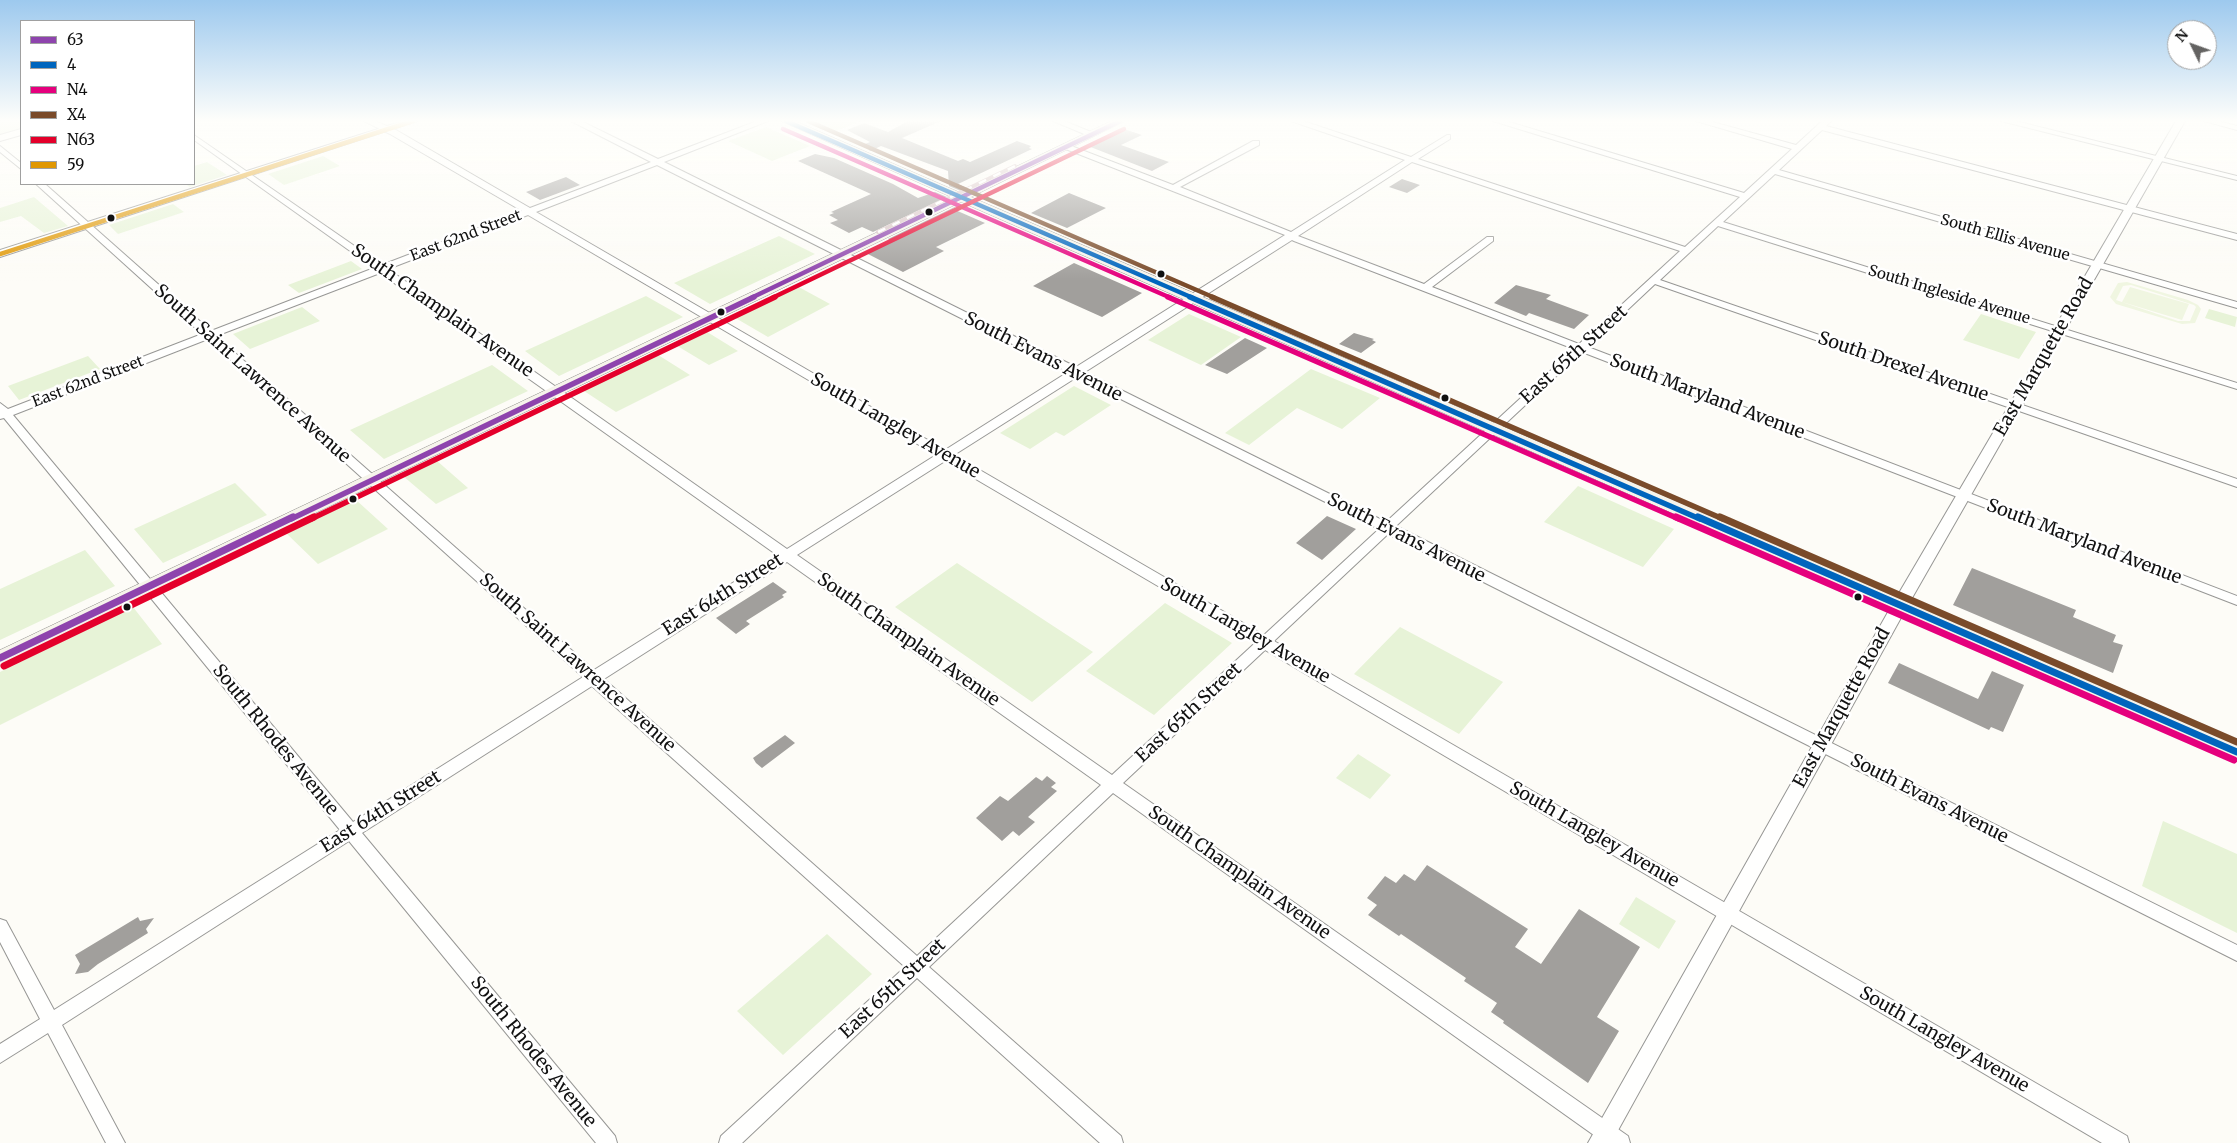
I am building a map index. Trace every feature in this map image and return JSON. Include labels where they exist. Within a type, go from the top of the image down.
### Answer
[{"type":"main road","points":[[910,174],[2237,752]]},
{"type":"main road","points":[[0,658],[1006,174]]},
{"type":"street","points":[[0,254],[247,174]]},
{"type":"street","name":"South Champlain Avenue","points":[[248,174],[1112,784],[1609,1139]]},
{"type":"street","name":"South Langley Avenue","points":[[463,174],[2120,1143]]},
{"type":"street","name":"East 62nd Street","points":[[2,412],[209,335],[625,174]]},
{"type":"street","name":"South Evans Avenue","points":[[681,174],[2237,953]]},
{"type":"street","name":"South Maryland Avenue","points":[[1138,174],[1297,239],[2237,601]]},
{"type":"street","points":[[1173,188],[1198,174]]},
{"type":"street","name":"East 64th Street","points":[[0,1054],[1389,174]]},
{"type":"street","points":[[1455,174],[1688,251]]},
{"type":"street","points":[[1675,174],[1747,196]]},
{"type":"street","name":"East 65th Street","points":[[728,1143],[1493,429],[1770,174]]},
{"type":"street","name":"South Ellis Avenue","points":[[1786,174],[2237,305]]},
{"type":"street","points":[[2007,174],[2237,236]]},
{"type":"street","name":"East Marquette Road","points":[[1609,1139],[1728,914],[1900,605],[2150,174]]},
{"type":"street","points":[[2222,174],[2237,178]]},
{"type":"street","name":"South Saint Lawrence Avenue","points":[[41,185],[1114,1143]]},
{"type":"street","name":"South Ingleside Avenue","points":[[1718,223],[2237,386]]},
{"type":"street","points":[[1425,288],[1490,239]]},
{"type":"street","name":"South Drexel Avenue","points":[[1654,281],[2237,483]]},
{"type":"street","name":"South Rhodes Avenue","points":[[2,412],[149,586],[608,1143]]},
{"type":"street","points":[[0,926],[116,1143]]},
{"type":"green space","points":[[195,174],[227,175],[190,187],[187,185],[195,185]]},
{"type":"green space","points":[[268,174],[315,174],[284,185]]},
{"type":"green space","points":[[34,197],[68,226],[44,233],[21,216],[0,222],[0,208]]},
{"type":"green space","points":[[173,204],[184,212],[118,234],[109,225]]},
{"type":"green space","points":[[779,236],[815,254],[710,304],[674,283]]},
{"type":"green space","points":[[351,261],[362,269],[299,293],[288,285]]},
{"type":"green space","points":[[2127,282],[2188,300],[2198,305],[2201,309],[2195,323],[2182,324],[2116,304],[2110,297],[2118,283]],"holes":[[[2131,285],[2196,307],[2190,321],[2178,321],[2116,300],[2123,286]]]},
{"type":"green space","points":[[795,285],[830,304],[768,337],[732,316]]},
{"type":"green space","points":[[2130,287],[2189,304],[2182,320],[2122,302]]},
{"type":"green space","points":[[646,296],[683,317],[559,376],[525,351]]},
{"type":"green space","points":[[302,307],[320,321],[250,349],[233,334]]},
{"type":"green space","points":[[2209,309],[2237,317],[2235,327],[2205,318]]},
{"type":"green space","points":[[1189,314],[1241,337],[1201,365],[1148,340]]},
{"type":"green space","points":[[1981,314],[2036,332],[2019,359],[1963,340]]},
{"type":"green space","points":[[704,330],[738,351],[709,365],[674,344]]},
{"type":"green space","points":[[655,353],[690,375],[616,412],[581,389]]},
{"type":"green space","points":[[88,356],[100,369],[19,400],[8,386]]},
{"type":"green space","points":[[492,365],[528,391],[384,459],[350,430]]},
{"type":"green space","points":[[1311,369],[1380,398],[1342,429],[1297,408],[1249,445],[1225,433]]},
{"type":"green space","points":[[1074,386],[1111,405],[1064,436],[1056,432],[1030,449],[1000,433]]},
{"type":"green space","points":[[436,460],[468,488],[436,504],[403,476]]},
{"type":"green space","points":[[235,483],[267,515],[163,563],[134,529]]},
{"type":"green space","points":[[1578,486],[1674,529],[1643,567],[1544,522]]},
{"type":"green space","points":[[355,499],[388,529],[318,564],[286,533]]},
{"type":"green space","points":[[85,550],[115,586],[0,640],[0,589]]},
{"type":"green space","points":[[957,563],[1093,652],[1032,702],[895,607]]},
{"type":"green space","points":[[1165,603],[1232,643],[1154,715],[1086,671]]},
{"type":"green space","points":[[133,607],[162,644],[0,725],[0,672]]},
{"type":"green space","points":[[1400,627],[1503,682],[1459,734],[1354,674]]},
{"type":"green space","points":[[1358,754],[1391,775],[1370,799],[1336,778]]},
{"type":"green space","points":[[2163,821],[2237,854],[2237,933],[2142,886]]},
{"type":"green space","points":[[1636,897],[1676,921],[1659,949],[1619,924]]},
{"type":"green space","points":[[827,934],[872,974],[783,1055],[737,1011]]},
{"type":"building","points":[[828,174],[871,174],[918,198],[935,192],[947,197],[873,232],[862,227],[849,233],[830,223],[838,220],[829,215],[834,213],[831,212],[871,194]]},
{"type":"building","points":[[948,174],[978,174],[958,184],[967,188],[961,191],[949,186]]},
{"type":"building","points":[[566,177],[580,185],[540,200],[526,192]]},
{"type":"building","points":[[1402,179],[1420,185],[1407,193],[1389,187]]},
{"type":"building","points":[[1069,193],[1106,208],[1067,228],[1031,213]]},
{"type":"building","points":[[961,204],[953,209],[985,223],[936,247],[944,251],[903,272],[866,253],[891,241],[888,239]]},
{"type":"building","points":[[1074,263],[1142,293],[1102,317],[1033,286]]},
{"type":"building","points":[[1516,285],[1551,295],[1546,299],[1589,315],[1574,329],[1529,313],[1526,316],[1494,303]]},
{"type":"building","points":[[1354,333],[1374,339],[1372,340],[1376,342],[1361,353],[1339,344]]},
{"type":"building","points":[[1245,338],[1267,348],[1227,374],[1205,365]]},
{"type":"building","points":[[1327,516],[1356,529],[1322,560],[1296,543]]},
{"type":"building","points":[[1972,568],[2076,610],[2073,617],[2116,635],[2113,642],[2123,645],[2113,673],[1953,605]]},
{"type":"building","points":[[773,582],[787,592],[782,595],[784,597],[746,621],[750,624],[736,634],[716,618]]},
{"type":"building","points":[[1899,663],[1978,699],[1992,671],[2024,685],[2003,732],[1991,727],[1989,730],[1888,683]]},
{"type":"building","points":[[785,735],[795,743],[762,768],[756,763],[753,758]]},
{"type":"building","points":[[1047,776],[1056,783],[1051,787],[1057,791],[1028,817],[1035,822],[1019,836],[1013,831],[1002,841],[976,818],[1000,796],[1008,801],[1036,777],[1042,781]]},
{"type":"building","points":[[1427,865],[1528,929],[1515,947],[1541,964],[1579,909],[1640,947],[1597,1017],[1619,1031],[1588,1083],[1503,1023],[1504,1021],[1491,1012],[1497,1003],[1464,981],[1466,978],[1401,934],[1399,936],[1368,915],[1377,905],[1367,898],[1385,876],[1396,883],[1404,874],[1415,881]]},
{"type":"building","points":[[138,917],[140,921],[154,918],[146,929],[148,933],[88,972],[75,974],[80,964],[75,955]]},
{"type":"railway","points":[[878,232],[998,174]]},
{"type":"transit line","name":"59","points":[[0,254],[247,174]]},
{"type":"transit line","name":"N4","points":[[887,174],[2234,760]]},
{"type":"transit line","name":"4","points":[[909,174],[2237,752]]},
{"type":"transit line","name":"X4","points":[[931,174],[2237,742]]},
{"type":"transit line","name":"63","points":[[0,658],[1009,174]]},
{"type":"transit line","name":"N63","points":[[4,666],[1029,174]]}]
